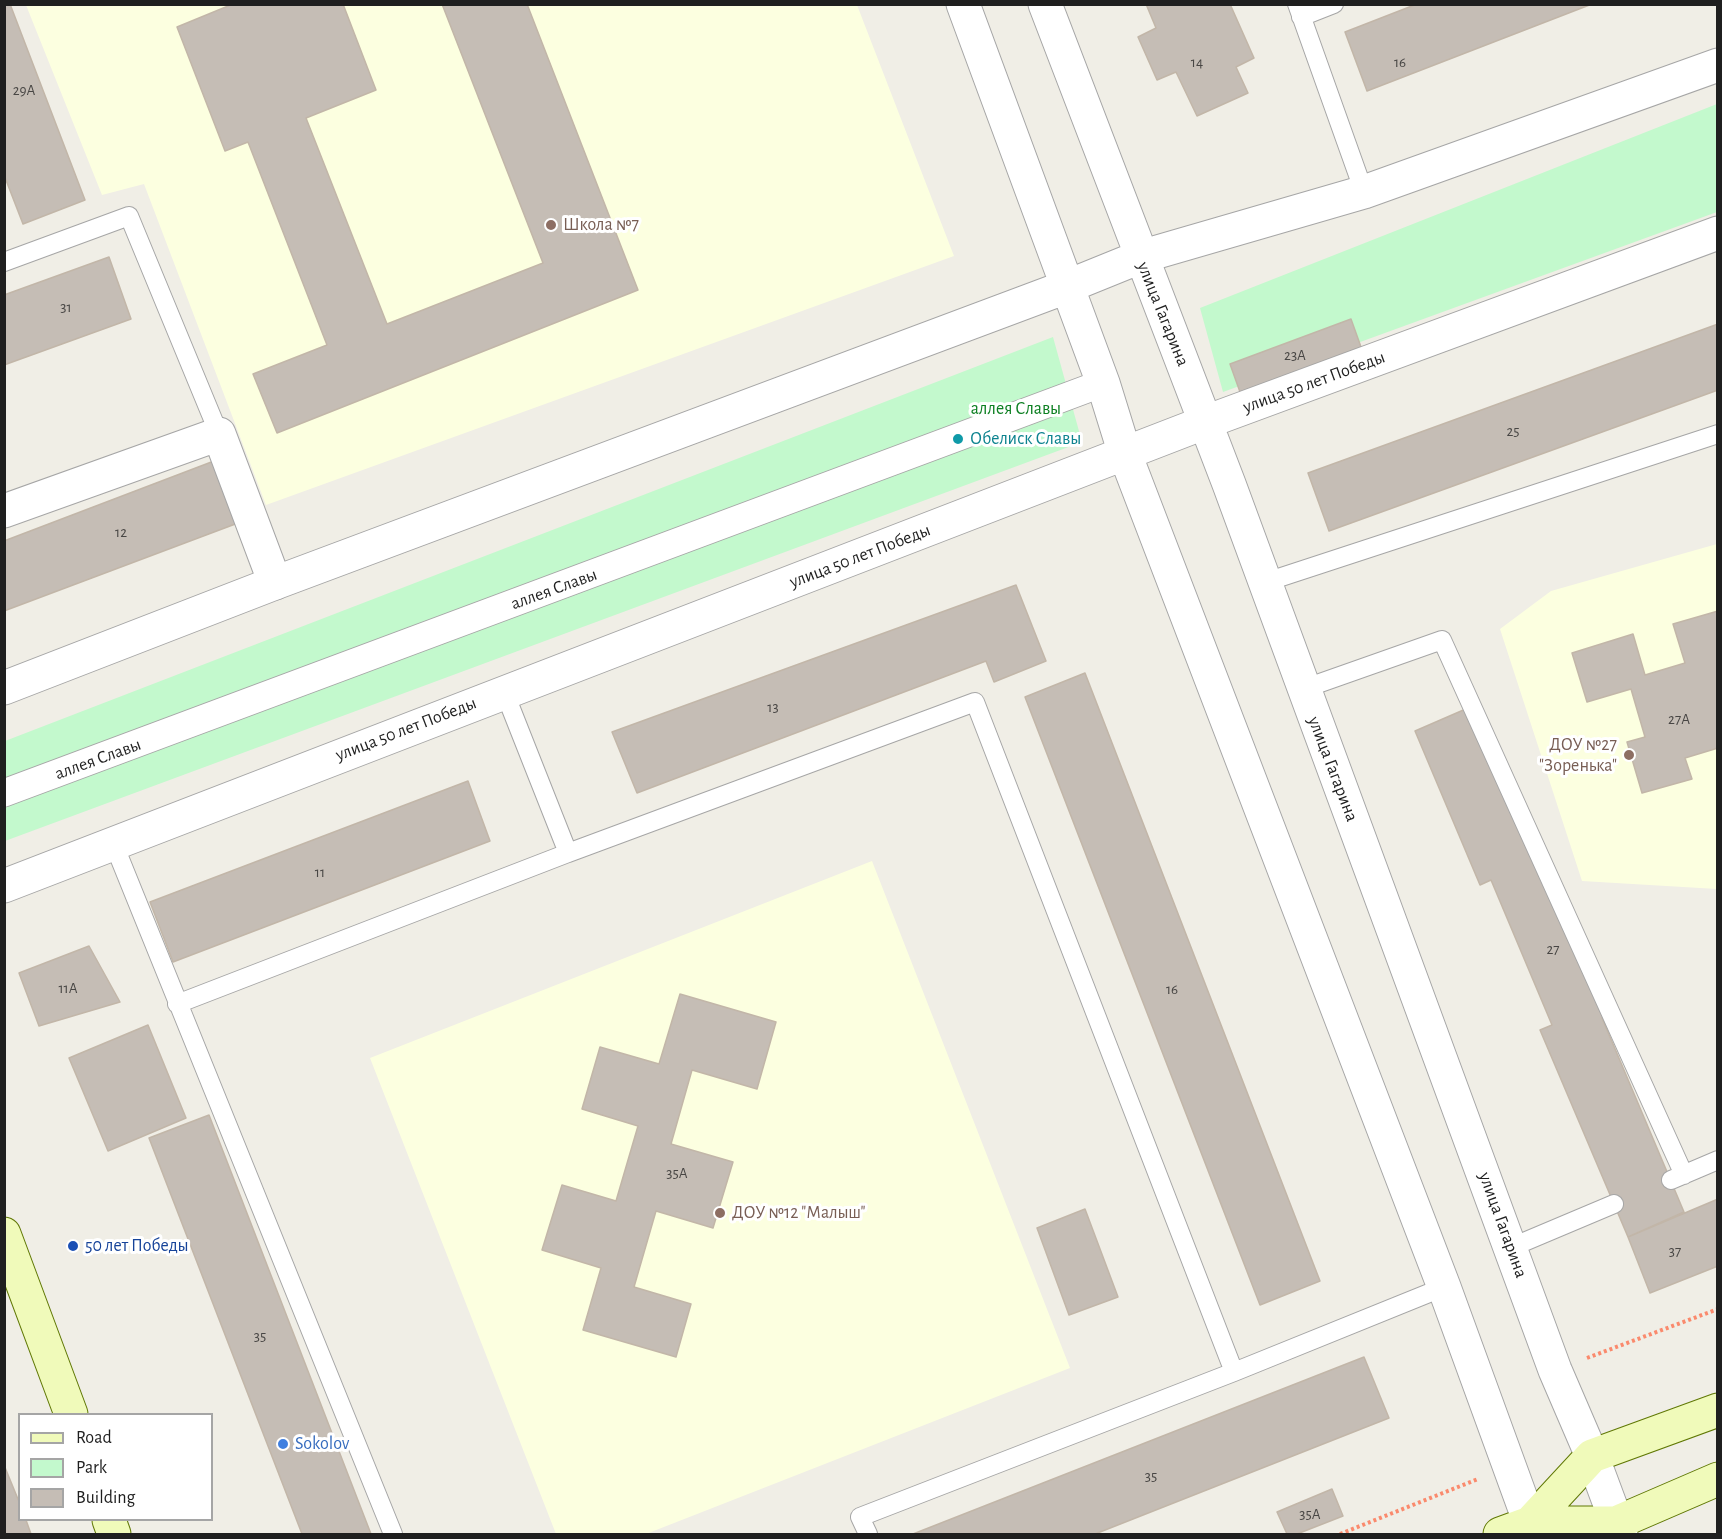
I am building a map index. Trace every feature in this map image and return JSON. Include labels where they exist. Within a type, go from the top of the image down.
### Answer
[{"type":"main road","points":[[4,1234],[70,1413]]},
{"type":"main road","points":[[1522,1531],[1592,1456],[1718,1410]]},
{"type":"main road","points":[[1522,1531],[1618,1529],[1718,1479]]},
{"type":"street","points":[[963,4],[1102,383],[1125,454],[1444,1287],[1522,1531]]},
{"type":"street","name":"улица Гагарина","points":[[1045,4],[1140,257],[1206,422],[1556,1370],[1592,1456],[1618,1529]]},
{"type":"street","points":[[4,688],[275,583],[1066,287],[1140,257],[1364,192],[1718,65]]},
{"type":"street","name":"улица 50 лет Победы","points":[[4,886],[1206,422],[1718,233]]},
{"type":"street","name":"аллея Славы","points":[[4,794],[1102,383]]},
{"type":"street","points":[[4,511],[219,434],[275,583]]},
{"type":"lane","points":[[1334,4],[1299,11],[1364,192]]},
{"type":"lane","points":[[5,259],[129,216],[219,434]]},
{"type":"lane","points":[[1266,582],[1718,434]]},
{"type":"lane","points":[[1303,689],[1442,640],[1677,1177],[1718,1160]]},
{"type":"lane","points":[[504,692],[568,853]]},
{"type":"lane","points":[[177,1004],[568,853],[975,702],[1234,1372]]},
{"type":"lane","points":[[113,842],[393,1534]]},
{"type":"lane","points":[[1512,1247],[1614,1204]]},
{"type":"lane","points":[[868,1534],[860,1517],[1234,1372],[1444,1287]]},
{"type":"path","points":[[1556,1370],[1718,1309]]},
{"type":"path","points":[[1340,1534],[1485,1477]]},
{"type":"shaded area","name":"Школа №7","points":[[26,5],[857,5],[954,256],[266,505],[144,184],[102,195]]},
{"type":"shaded area","name":"ДОУ №27 \"Зоренька\"","points":[[1717,544],[1717,889],[1582,881],[1500,629],[1551,591]]},
{"type":"shaded area","name":"ДОУ №12 \"Малыш\"","points":[[872,861],[1070,1368],[646,1534],[556,1534],[370,1058]]},
{"type":"green space","points":[[1717,104],[1717,212],[1223,392],[1200,308]]},
{"type":"green space","name":"аллея Славы","points":[[1053,337],[1082,442],[5,841],[5,741]]},
{"type":"building","points":[[4,4],[10,4],[85,200],[23,224],[4,175]]},
{"type":"building","points":[[233,4],[343,4],[376,90],[306,118],[387,324],[543,263],[442,4],[527,4],[638,290],[277,433],[253,374],[327,345],[248,142],[225,151],[177,27]]},
{"type":"building","points":[[1146,4],[1230,4],[1254,58],[1236,67],[1248,93],[1197,116],[1176,72],[1157,80],[1138,37],[1156,28]]},
{"type":"building","points":[[1417,4],[1592,4],[1367,91],[1345,32]]},
{"type":"building","points":[[109,257],[131,319],[4,365],[4,295]]},
{"type":"building","points":[[1351,319],[1361,347],[1240,392],[1230,364]]},
{"type":"building","points":[[1718,324],[1718,390],[1329,531],[1308,473]]},
{"type":"building","points":[[214,461],[238,523],[4,611],[4,541]]},
{"type":"building","points":[[1016,585],[1046,661],[994,682],[986,661],[637,793],[612,732]]},
{"type":"building","points":[[1718,611],[1718,748],[1685,758],[1692,779],[1642,793],[1627,742],[1645,737],[1631,689],[1587,702],[1572,653],[1633,634],[1645,675],[1685,663],[1673,624]]},
{"type":"building","points":[[1085,673],[1320,1281],[1260,1305],[1025,697]]},
{"type":"building","points":[[1468,708],[1612,1014],[1602,1018],[1684,1212],[1628,1237],[1540,1030],[1552,1025],[1491,880],[1480,885],[1415,731]]},
{"type":"building","points":[[468,781],[490,841],[173,962],[150,902]]},
{"type":"building","points":[[89,946],[120,1002],[39,1026],[19,973]]},
{"type":"building","points":[[680,994],[776,1022],[757,1089],[692,1070],[671,1144],[733,1162],[713,1228],[656,1211],[634,1287],[691,1304],[676,1357],[583,1330],[601,1268],[542,1250],[562,1185],[616,1201],[638,1126],[582,1109],[600,1047],[659,1064]]},
{"type":"building","points":[[148,1025],[186,1118],[108,1151],[69,1058]]},
{"type":"building","points":[[209,1115],[371,1534],[302,1534],[149,1138]]},
{"type":"building","points":[[1718,1199],[1718,1266],[1650,1293],[1628,1237]]},
{"type":"building","points":[[1085,1209],[1118,1297],[1069,1315],[1037,1228]]},
{"type":"building","points":[[1364,1357],[1389,1418],[1095,1534],[913,1534]]},
{"type":"building","points":[[4,1465],[18,1499],[18,1521],[26,1521],[31,1534],[4,1534]]},
{"type":"building","points":[[1332,1489],[1343,1516],[1297,1534],[1287,1534],[1277,1512]]},
{"type":"place","name":"Школа №7","points":[[551,225]]},
{"type":"place","name":"Обелиск Славы","points":[[958,439]]},
{"type":"place","name":"ДОУ №27 \"Зоренька\"","points":[[1629,755]]},
{"type":"place","name":"ДОУ №12 \"Малыш\"","points":[[720,1213]]},
{"type":"place","name":"50 лет Победы","points":[[73,1246]]},
{"type":"place","name":"Sokolov","points":[[283,1444]]}]
